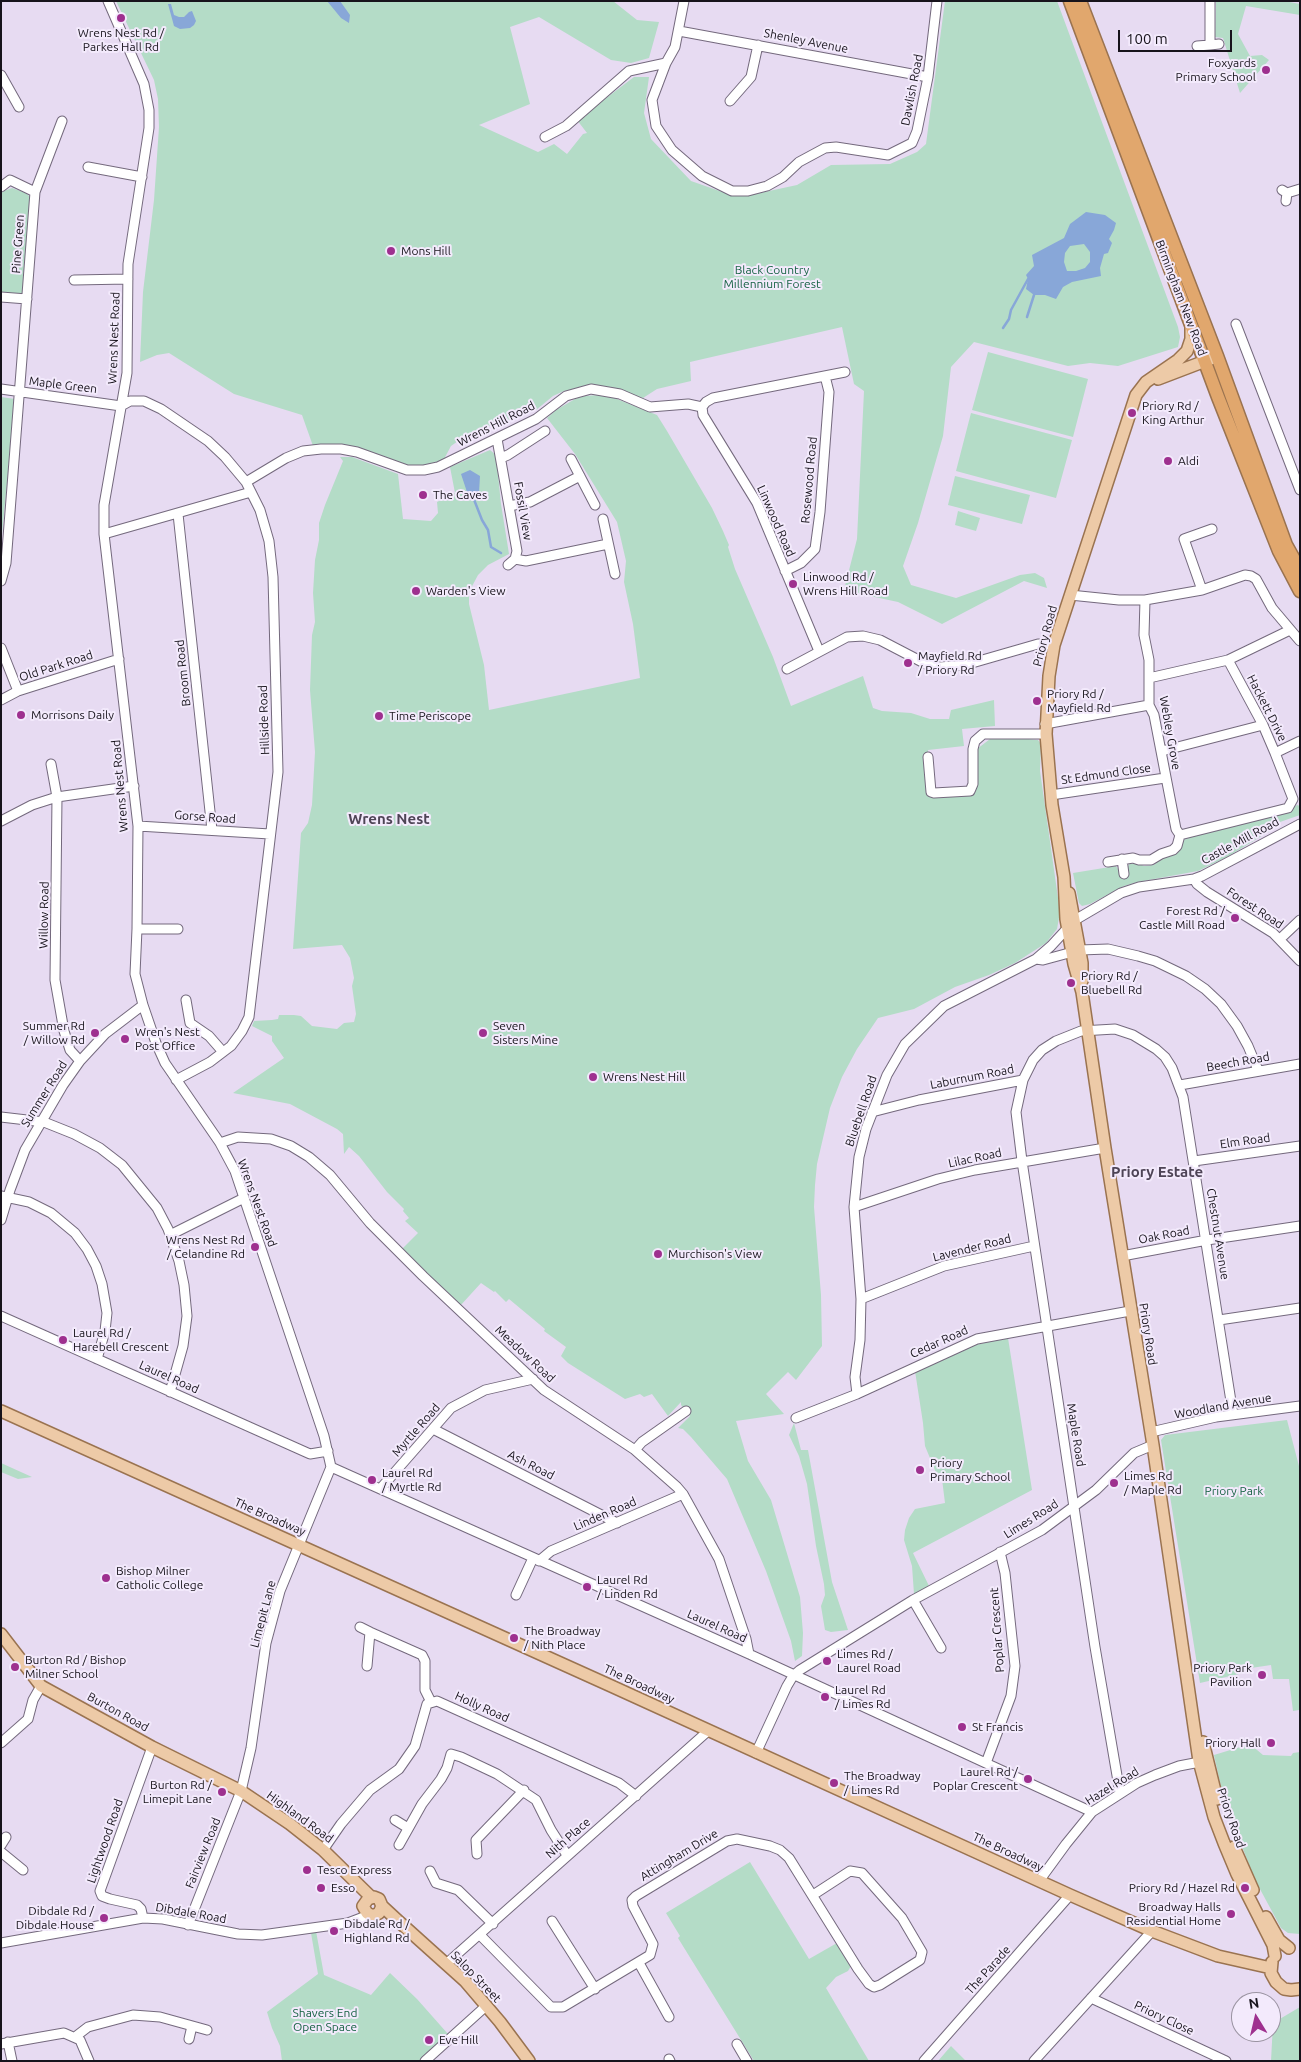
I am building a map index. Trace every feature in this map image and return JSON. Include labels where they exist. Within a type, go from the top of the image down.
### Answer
[{"type":"highway","name":"Birmingham New Road","points":[[1070,1],[1204,361],[1279,552],[1300,591]]},
{"type":"highway","name":"Birmingham New Road","points":[[1080,1],[1217,356],[1286,545],[1300,570]]},
{"type":"main road","name":"Priory Road","points":[[1191,326],[1187,351],[1178,360],[1146,382],[1136,394],[1054,645],[1049,676],[1045,729],[1051,795],[1076,951],[1076,972],[1082,992],[1104,1148],[1151,1432],[1188,1680],[1188,1693],[1214,1817],[1244,1889],[1273,1945],[1275,1956]]},
{"type":"main road","name":"Priory Road","points":[[1132,410],[1147,388],[1160,378],[1217,356]]},
{"type":"main road","name":"Priory Road","points":[[1076,951],[1082,963],[1082,992]]},
{"type":"main road","name":"The Broadway","points":[[1,1411],[1152,1931],[1218,1956],[1271,1968]]},
{"type":"main road","name":"Burton Road","points":[[1,1634],[41,1686],[152,1747],[241,1791]]},
{"type":"main road","name":"Priory Road","points":[[1188,1680],[1194,1694],[1202,1735],[1203,1761],[1224,1822],[1243,1869],[1279,1940],[1294,1948]]},
{"type":"main road","name":"Highland Road","points":[[241,1791],[324,1850],[362,1888],[372,1907]]},
{"type":"main road","name":"Salop Street","points":[[372,1907],[396,1919],[446,1964],[486,2006],[529,2061]]},
{"type":"main road","points":[[1294,1948],[1275,1956],[1271,1968],[1273,1977],[1279,1986],[1291,1990],[1300,1989]]},
{"type":"street","name":"Wrens Nest Road","points":[[108,1],[141,76],[147,96],[149,128],[133,231],[128,279],[127,373],[104,505],[104,534],[138,826],[135,974],[156,1043],[176,1080],[220,1143],[235,1171],[328,1451]]},
{"type":"street","name":"Dawlish Road","points":[[684,1],[675,47],[666,63],[652,100],[656,126],[672,150],[686,164],[702,176],[732,191],[748,191],[767,186],[783,176],[799,162],[825,148],[836,146],[888,155],[912,143],[917,131],[928,77],[937,1]]},
{"type":"street","points":[[1197,46],[1215,45],[1210,1]]},
{"type":"street","name":"Shenley Avenue","points":[[679,31],[928,77]]},
{"type":"street","points":[[730,102],[751,77],[758,45]]},
{"type":"street","points":[[545,137],[566,126],[629,71],[666,63]]},
{"type":"street","points":[[1,75],[19,107]]},
{"type":"street","name":"Pine Green","points":[[1,581],[6,563],[35,192],[62,121]]},
{"type":"street","points":[[88,167],[142,177]]},
{"type":"street","points":[[1,187],[5,178],[35,192]]},
{"type":"street","points":[[1285,195],[1300,189]]},
{"type":"street","points":[[74,280],[128,279]]},
{"type":"street","points":[[1,297],[27,299]]},
{"type":"street","points":[[1236,324],[1300,490]]},
{"type":"street","points":[[702,407],[713,398],[845,372]]},
{"type":"street","name":"Rosewood Road","points":[[785,571],[801,564],[815,549],[820,512],[829,392],[825,376]]},
{"type":"street","name":"Maple Green","points":[[1,389],[121,406]]},
{"type":"street","name":"Wrens Hill Road","points":[[246,482],[286,458],[303,451],[341,450],[357,452],[396,467],[416,471],[438,467],[536,419],[566,396],[591,389],[620,394],[650,407],[688,404],[702,407]]},
{"type":"street","name":"Hillside Road","points":[[121,406],[130,401],[144,401],[161,409],[208,441],[225,457],[246,482],[260,510],[269,540],[273,577],[278,772],[249,1017],[231,1046],[176,1080]]},
{"type":"street","name":"Linwood Road","points":[[702,407],[703,415],[757,503],[819,651]]},
{"type":"street","points":[[501,458],[545,431]]},
{"type":"street","name":"Fossil View","points":[[497,439],[517,551],[511,562],[526,561],[608,544]]},
{"type":"street","points":[[571,459],[595,505]]},
{"type":"street","points":[[509,506],[530,502],[580,476]]},
{"type":"street","points":[[104,534],[251,492]]},
{"type":"street","name":"Broom Road","points":[[178,514],[212,830]]},
{"type":"street","points":[[603,519],[615,574]]},
{"type":"street","points":[[1202,590],[1184,539],[1212,529]]},
{"type":"street","points":[[1070,595],[1119,600],[1145,600],[1202,590],[1245,575],[1252,576],[1256,579],[1272,608],[1278,612],[1300,641]]},
{"type":"street","name":"Webley Grove","points":[[1145,600],[1144,635],[1150,705],[1154,714],[1162,751],[1165,778],[1176,829],[1182,835]]},
{"type":"street","points":[[1149,678],[1228,660],[1290,630]]},
{"type":"street","points":[[787,669],[847,637],[863,636],[880,640],[928,664],[940,667],[965,665],[1038,644],[1054,645]]},
{"type":"street","points":[[1,648],[18,691]]},
{"type":"street","name":"Old Park Road","points":[[1,700],[18,691],[119,659]]},
{"type":"street","name":"Hackett Drive","points":[[1182,835],[1288,808],[1291,805],[1293,796],[1275,752],[1263,725],[1228,660]]},
{"type":"street","points":[[928,758],[931,792],[970,790],[973,784],[972,749],[975,741],[983,734],[1045,729],[1150,705]]},
{"type":"street","points":[[1162,751],[1263,725]]},
{"type":"street","points":[[1275,752],[1300,741]]},
{"type":"street","name":"Willow Road","points":[[51,764],[57,797],[55,980],[64,1031],[70,1050],[80,1061]]},
{"type":"street","name":"St Edmund Close","points":[[1051,795],[1165,778]]},
{"type":"street","points":[[1,821],[32,805],[57,797],[134,786]]},
{"type":"street","name":"Castle Mill Road","points":[[1036,958],[1051,946],[1072,924],[1121,894],[1139,887],[1194,878],[1216,869],[1300,824]]},
{"type":"street","name":"Gorse Road","points":[[138,826],[270,834]]},
{"type":"street","points":[[1108,862],[1133,858],[1151,860],[1160,854],[1173,850],[1182,835]]},
{"type":"street","points":[[1122,860],[1124,874]]},
{"type":"street","name":"Forest Road","points":[[1194,878],[1197,884],[1207,892],[1280,939],[1300,961]]},
{"type":"street","points":[[1280,939],[1300,920]]},
{"type":"street","points":[[137,929],[178,929]]},
{"type":"street","name":"Bluebell Road","points":[[857,1394],[855,1378],[860,1340],[862,1299],[854,1207],[859,1157],[872,1112],[887,1075],[905,1044],[944,1006],[1036,958],[1043,960],[1076,951],[1108,950],[1138,956],[1155,961],[1186,976],[1205,989],[1221,1004],[1241,1032],[1258,1070]]},
{"type":"street","points":[[186,1000],[190,1023],[209,1036],[223,1052]]},
{"type":"street","name":"Summer Road","points":[[1,1220],[4,1197],[40,1121],[80,1061],[105,1034],[143,1005]]},
{"type":"street","name":"Chestnut Avenue","points":[[1088,1031],[1115,1029],[1134,1035],[1165,1057],[1180,1085],[1194,1161],[1233,1414]]},
{"type":"street","name":"Laburnum Road","points":[[872,1112],[919,1100],[1023,1080],[1033,1060],[1042,1050],[1071,1034],[1088,1031]]},
{"type":"street","name":"Beech Road","points":[[1180,1085],[1300,1064]]},
{"type":"street","name":"Maple Road","points":[[1023,1080],[1016,1112],[1022,1162],[1095,1647],[1120,1794]]},
{"type":"street","points":[[1,1117],[40,1121],[74,1134],[100,1148],[122,1165],[158,1208],[179,1261],[187,1316],[177,1374],[170,1392]]},
{"type":"street","name":"Meadow Road","points":[[220,1143],[238,1137],[271,1140],[291,1146],[309,1157],[330,1175],[370,1223],[403,1256],[544,1390],[635,1450],[684,1494],[718,1559],[746,1639],[749,1654]]},
{"type":"street","name":"Elm Road","points":[[1194,1161],[1300,1146]]},
{"type":"street","name":"Lilac Road","points":[[854,1207],[938,1179],[1104,1148]]},
{"type":"street","points":[[4,1197],[29,1202],[51,1213],[75,1233],[88,1248],[102,1284],[107,1313],[105,1331],[97,1359]]},
{"type":"street","points":[[170,1235],[244,1198]]},
{"type":"street","name":"Oak Road","points":[[1122,1256],[1206,1240],[1300,1226]]},
{"type":"street","name":"Lavender Road","points":[[862,1299],[944,1266],[1034,1246]]},
{"type":"street","points":[[1219,1320],[1300,1308]]},
{"type":"street","name":"Cedar Road","points":[[796,1418],[857,1394],[977,1339],[1047,1325],[1130,1312]]},
{"type":"street","name":"Laurel Road","points":[[1,1316],[310,1454],[328,1451]]},
{"type":"street","name":"Myrtle Road","points":[[381,1488],[451,1408],[485,1390],[533,1378]]},
{"type":"street","name":"Woodland Avenue","points":[[1151,1432],[1233,1414],[1300,1406]]},
{"type":"street","points":[[635,1450],[642,1442],[686,1411]]},
{"type":"street","name":"Ash Road","points":[[433,1429],[617,1522]]},
{"type":"street","name":"Limes Road","points":[[756,1753],[793,1676],[809,1662],[913,1600],[1042,1530],[1096,1490],[1134,1454],[1153,1445]]},
{"type":"street","points":[[328,1451],[331,1467]]},
{"type":"street","name":"Laurel Road","points":[[331,1467],[749,1654],[793,1676],[1092,1812]]},
{"type":"street","name":"Limepit Lane","points":[[241,1791],[251,1748],[266,1643],[280,1592],[331,1467]]},
{"type":"street","name":"Linden Road","points":[[536,1560],[551,1551],[684,1494]]},
{"type":"street","name":"Poplar Crescent","points":[[986,1763],[1011,1696],[1015,1666],[1005,1572],[1000,1552]]},
{"type":"street","points":[[516,1595],[536,1560]]},
{"type":"street","points":[[913,1600],[941,1648]]},
{"type":"street","points":[[324,1850],[341,1824],[370,1790],[399,1769],[412,1751],[424,1719],[424,1709],[431,1702],[425,1690],[425,1662],[422,1655],[360,1627]]},
{"type":"street","points":[[367,1666],[370,1632]]},
{"type":"street","points":[[1,1743],[28,1719],[33,1700],[41,1686]]},
{"type":"street","name":"Holly Road","points":[[431,1702],[438,1700],[619,1783],[636,1796]]},
{"type":"street","name":"Nith Place","points":[[446,1964],[708,1731]]},
{"type":"street","name":"Lightwood Road","points":[[143,1918],[141,1909],[137,1905],[102,1896],[100,1891],[152,1747]]},
{"type":"street","points":[[399,1845],[408,1828],[441,1779],[447,1768],[452,1749],[461,1756],[524,1790],[536,1800],[551,1830],[568,1855]]},
{"type":"street","name":"Hazel Road","points":[[1039,1881],[1092,1812],[1155,1774],[1178,1766],[1203,1761]]},
{"type":"street","points":[[477,1854],[476,1840],[524,1790]]},
{"type":"street","name":"Fairview Road","points":[[188,1924],[241,1791]]},
{"type":"street","points":[[395,1820],[408,1828]]},
{"type":"street","name":"Attingham Drive","points":[[480,1935],[551,2007],[563,2008],[650,1955],[653,1944],[632,1906],[632,1900],[636,1896],[727,1841],[746,1840],[780,1850],[790,1858],[858,1969],[869,1984],[880,1986],[920,1960],[922,1952],[902,1918],[862,1874],[850,1871],[813,1895]]},
{"type":"street","points":[[1,1852],[23,1870]]},
{"type":"street","points":[[430,1871],[436,1883],[458,1890],[493,1924]]},
{"type":"street","name":"The Parade","points":[[924,2061],[1070,1895]]},
{"type":"street","name":"Dibdale Road","points":[[1,1943],[143,1918],[163,1919],[238,1934],[262,1935],[348,1923],[372,1907]]},
{"type":"street","points":[[552,1921],[595,1989]]},
{"type":"street","points":[[1034,2061],[1152,1931]]},
{"type":"street","points":[[639,1962],[669,2017]]},
{"type":"street","name":"Priory Close","points":[[1091,1998],[1226,2061]]},
{"type":"street","points":[[425,2061],[486,2006]]},
{"type":"street","points":[[75,2037],[88,2028],[133,2015],[160,2017],[208,2030]]},
{"type":"street","points":[[189,2039],[192,2026]]},
{"type":"street","points":[[12,2061],[5,2043],[64,2033],[80,2040],[89,2061]]},
{"type":"street","points":[[737,2044],[747,2061]]},
{"type":"green space","name":"Black Country Millennium Forest","points":[[116,1],[613,1],[637,20],[659,22],[649,58],[631,63],[611,60],[539,17],[510,27],[530,104],[479,125],[538,152],[554,144],[567,154],[583,134],[587,133],[577,120],[634,77],[649,77],[644,113],[651,139],[691,181],[731,195],[740,195],[755,194],[797,185],[831,165],[890,164],[917,152],[926,144],[945,1],[1057,1],[1178,327],[1180,337],[1178,347],[1118,366],[1090,363],[1068,366],[974,342],[951,367],[943,436],[918,523],[903,566],[911,585],[956,598],[1020,575],[1035,573],[1044,578],[1047,588],[1024,581],[942,624],[898,602],[856,593],[845,586],[857,539],[864,391],[854,384],[842,327],[690,362],[691,381],[657,389],[643,398],[597,385],[564,391],[553,396],[536,410],[529,410],[511,420],[492,425],[461,439],[451,446],[443,461],[431,466],[413,468],[352,447],[313,446],[302,415],[234,394],[169,353],[157,355],[140,362],[143,292],[154,200],[159,127],[158,99],[154,80]]},
{"type":"green space","points":[[1216,1],[1284,1],[1300,4],[1300,15],[1246,6],[1238,34],[1250,56],[1262,55],[1269,60],[1240,93],[1223,38],[1215,37]]},
{"type":"green space","points":[[12,188],[26,193],[32,199],[23,295],[1,295],[1,192]]},
{"type":"green space","points":[[988,352],[1088,379],[1073,437],[972,410]]},
{"type":"green space","points":[[600,395],[612,397],[657,415],[667,431],[712,508],[723,531],[729,545],[735,569],[773,657],[791,706],[863,676],[873,708],[882,711],[911,713],[930,719],[949,719],[951,710],[994,700],[995,726],[962,729],[964,746],[928,750],[931,793],[968,793],[977,749],[990,739],[1028,739],[1038,740],[1041,744],[1040,771],[1060,912],[1057,929],[1046,943],[1015,963],[955,987],[914,1009],[878,1018],[857,1049],[842,1077],[830,1108],[817,1164],[814,1207],[821,1295],[822,1346],[796,1380],[788,1372],[766,1394],[784,1414],[736,1421],[748,1461],[771,1500],[800,1597],[803,1633],[802,1656],[795,1661],[791,1641],[766,1571],[727,1479],[691,1437],[683,1429],[678,1428],[690,1416],[681,1405],[681,1402],[668,1416],[652,1394],[644,1397],[640,1394],[625,1399],[568,1363],[561,1356],[566,1347],[544,1331],[545,1329],[509,1299],[506,1302],[495,1291],[481,1283],[460,1306],[401,1250],[418,1233],[405,1221],[409,1218],[403,1211],[404,1209],[387,1192],[359,1156],[349,1147],[344,1154],[343,1134],[290,1104],[233,1093],[284,1058],[272,1041],[272,1036],[252,1026],[254,1021],[278,1019],[279,1015],[294,1015],[301,1016],[312,1026],[337,1029],[344,1023],[354,1022],[356,1014],[352,986],[354,978],[350,958],[342,945],[293,949],[301,833],[308,823],[312,805],[315,752],[310,690],[312,635],[315,622],[313,593],[315,560],[319,540],[319,523],[343,461],[340,457],[352,457],[398,474],[403,519],[431,521],[438,513],[437,502],[455,493],[450,467],[490,450],[496,455],[509,554],[488,565],[478,575],[469,592],[469,604],[484,665],[489,710],[640,678],[633,624],[624,582],[626,561],[617,522],[575,454],[547,418],[556,410],[575,399],[583,396]]},
{"type":"green space","points":[[1,397],[15,399],[1,545]]},
{"type":"green space","points":[[971,413],[1072,440],[1056,498],[956,471]]},
{"type":"green space","points":[[955,476],[1030,495],[1022,524],[948,505]]},
{"type":"green space","points":[[958,511],[980,518],[976,531],[955,525]]},
{"type":"green space","points":[[1297,805],[1300,806],[1300,815],[1280,822],[1270,831],[1227,857],[1198,871],[1138,882],[1124,886],[1090,904],[1082,906],[1079,903],[1073,873],[1116,866],[1122,875],[1130,863],[1135,862],[1144,866],[1154,865],[1183,840],[1208,831],[1283,814]]},
{"type":"green space","points":[[1008,1338],[1032,1490],[913,1553],[929,1586],[914,1594],[912,1566],[904,1540],[909,1518],[915,1509],[945,1503],[942,1479],[937,1475],[925,1446],[915,1371],[974,1345]]},
{"type":"green space","name":"Priory Park","points":[[1287,1420],[1300,1470],[1300,1716],[1299,1710],[1293,1711],[1289,1679],[1273,1679],[1271,1665],[1251,1668],[1252,1671],[1200,1683],[1161,1440],[1165,1435]]},
{"type":"green space","points":[[794,1423],[801,1450],[808,1450],[832,1582],[848,1630],[831,1632],[825,1630],[821,1606],[825,1595],[824,1584],[816,1546],[807,1484],[799,1456],[789,1435]]},
{"type":"green space","points":[[1,1463],[32,1477],[18,1479],[1,1472]]},
{"type":"green space","points":[[1250,1744],[1263,1755],[1291,1756],[1293,1753],[1300,1752],[1300,1934],[1288,1933],[1281,1928],[1254,1878],[1223,1796],[1214,1755]]},
{"type":"green space","points":[[750,1862],[809,1959],[837,1943],[851,1966],[848,1971],[836,1977],[826,1988],[869,2061],[754,2061],[678,1938],[680,1936],[666,1913]]},
{"type":"green space","name":"Shavers End Open Space","points":[[316,1931],[324,1975],[371,1995],[390,1973],[417,1999],[448,2034],[422,2061],[282,2061],[280,2046],[267,2012],[318,1974],[311,1933]]},
{"type":"green space","points":[[1300,2007],[1300,2061],[1271,2061],[1272,2042],[1281,2042],[1281,2018]]},
{"type":"green space","points":[[951,2046],[966,2061],[938,2061]]},
{"type":"water","points":[[327,1],[340,1],[350,15],[349,23],[341,18]]},
{"type":"water","points":[[168,4],[171,4],[174,15],[179,17],[184,17],[192,11],[196,21],[194,25],[190,28],[180,29],[174,26]]},
{"type":"water","points":[[1086,212],[1105,215],[1116,223],[1109,239],[1112,243],[1108,253],[1104,254],[1100,268],[1101,276],[1072,282],[1063,287],[1056,299],[1045,295],[1034,295],[1026,289],[1028,279],[1026,275],[1034,266],[1032,255],[1064,238],[1070,224]],"holes":[[[1084,244],[1090,252],[1090,262],[1085,268],[1067,271],[1064,262],[1065,253],[1070,246]]]},
{"type":"water","points":[[470,470],[480,476],[479,493],[469,498],[461,474]]},
{"type":"waterway","points":[[1003,328],[1028,279]]},
{"type":"waterway","points":[[1027,317],[1034,295]]},
{"type":"waterway","points":[[473,497],[488,530],[491,547],[501,553]]},
{"type":"place","name":"Wrens Nest Rd / Parkes Hall Rd","points":[[121,18]]},
{"type":"place","name":"Foxyards Primary School","points":[[1266,70]]},
{"type":"place","name":"Mons Hill","points":[[391,251]]},
{"type":"place","name":"Priory Rd / King Arthur","points":[[1132,413]]},
{"type":"place","name":"Aldi","points":[[1168,461]]},
{"type":"place","name":"The Caves","points":[[423,495]]},
{"type":"place","name":"Linwood Rd / Wrens Hill Road","points":[[793,584]]},
{"type":"place","name":"Warden's View","points":[[416,591]]},
{"type":"place","name":"Mayfield Rd / Priory Rd","points":[[908,663]]},
{"type":"place","name":"Priory Rd / Mayfield Rd","points":[[1037,701]]},
{"type":"place","name":"Morrisons Daily","points":[[21,715]]},
{"type":"place","name":"Time Periscope","points":[[379,716]]},
{"type":"place","name":"Forest Rd / Castle Mill Road","points":[[1235,918]]},
{"type":"place","name":"Priory Rd / Bluebell Rd","points":[[1071,983]]},
{"type":"place","name":"Summer Rd / Willow Rd","points":[[95,1033]]},
{"type":"place","name":"Seven Sisters Mine","points":[[483,1033]]},
{"type":"place","name":"Wren's Nest Post Office","points":[[125,1039]]},
{"type":"place","name":"Wrens Nest Hill","points":[[593,1077]]},
{"type":"place","name":"Wrens Nest Rd / Celandine Rd","points":[[255,1247]]},
{"type":"place","name":"Murchison's View","points":[[658,1254]]},
{"type":"place","name":"Laurel Rd / Harebell Crescent","points":[[63,1340]]},
{"type":"place","name":"Priory Primary School","points":[[920,1470]]},
{"type":"place","name":"Laurel Rd / Myrtle Rd","points":[[372,1480]]},
{"type":"place","name":"Limes Rd / Maple Rd","points":[[1114,1483]]},
{"type":"place","name":"Bishop Milner Catholic College","points":[[106,1578]]},
{"type":"place","name":"Laurel Rd / Linden Rd","points":[[587,1587]]},
{"type":"place","name":"The Broadway / Nith Place","points":[[514,1638]]},
{"type":"place","name":"Limes Rd / Laurel Road","points":[[827,1661]]},
{"type":"place","name":"Burton Rd / Bishop Milner School","points":[[15,1667]]},
{"type":"place","name":"Priory Park Pavilion","points":[[1262,1675]]},
{"type":"place","name":"Laurel Rd / Limes Rd","points":[[825,1697]]},
{"type":"place","name":"St Francis","points":[[962,1727]]},
{"type":"place","name":"Priory Hall","points":[[1271,1743]]},
{"type":"place","name":"Laurel Rd / Poplar Crescent","points":[[1028,1779]]},
{"type":"place","name":"The Broadway / Limes Rd","points":[[834,1783]]},
{"type":"place","name":"Burton Rd / Limepit Lane","points":[[222,1792]]},
{"type":"place","name":"Tesco Express","points":[[307,1870]]},
{"type":"place","name":"Esso","points":[[321,1888]]},
{"type":"place","name":"Priory Rd / Hazel Rd","points":[[1245,1888]]},
{"type":"place","name":"Broadway Halls Residential Home","points":[[1231,1914]]},
{"type":"place","name":"Dibdale Rd / Dibdale House","points":[[104,1918]]},
{"type":"place","name":"Dibdale Rd / Highland Rd","points":[[334,1931]]},
{"type":"place","name":"Eve Hill","points":[[429,2040]]},
{"type":"district","name":"Wrens Nest","points":[[389,819]]},
{"type":"district","name":"Priory Estate","points":[[1157,1172]]}]
